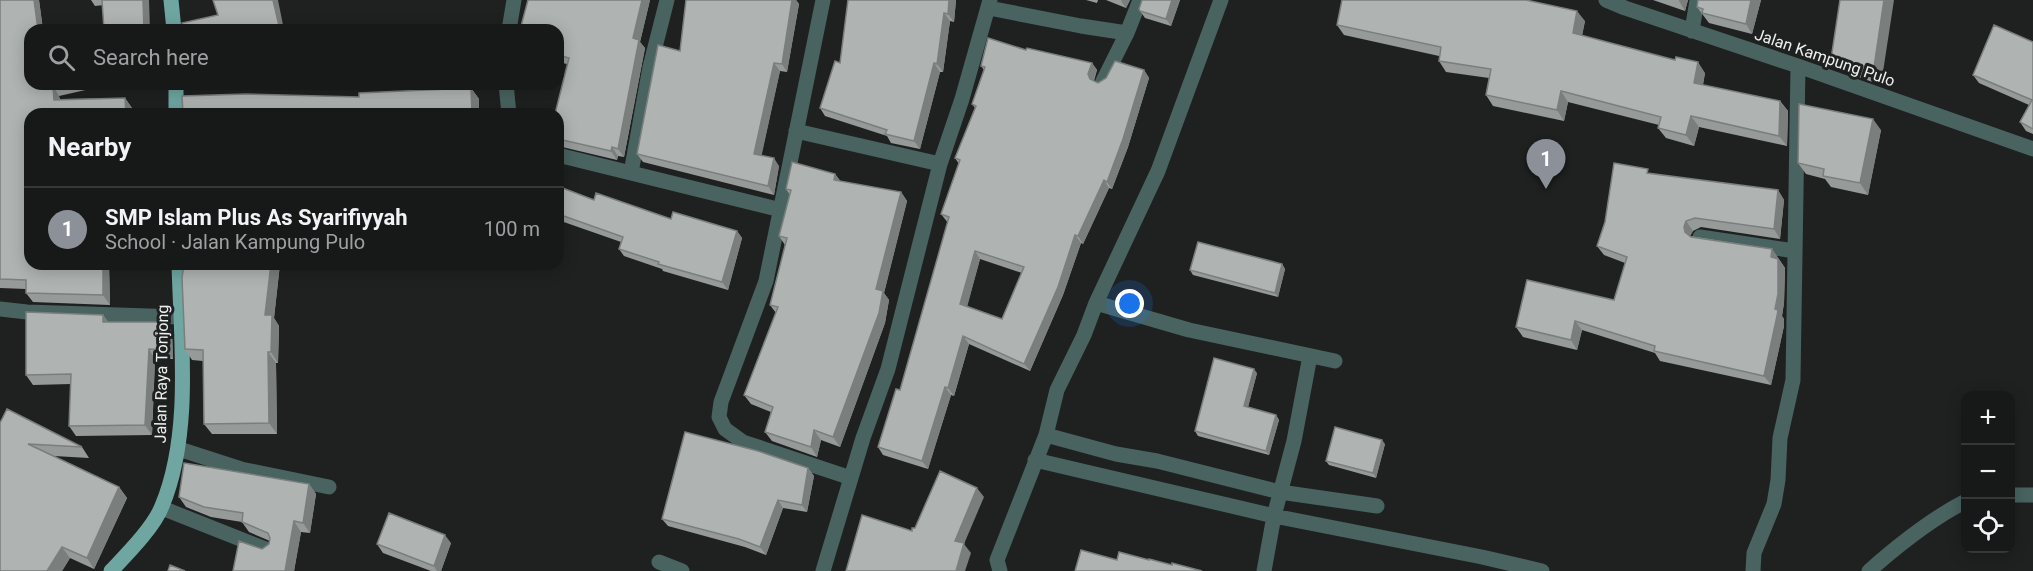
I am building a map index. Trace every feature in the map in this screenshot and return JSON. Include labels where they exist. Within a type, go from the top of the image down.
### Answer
[{"type":"main road","points":[[171,0],[173,24]]},
{"type":"main road","points":[[176,90],[176,108]]},
{"type":"main road","name":"Jalan Raya Tonjong","points":[[111,571],[136,544],[162,508],[179,449],[182,387],[179,270]]},
{"type":"street","points":[[510,24],[514,0]]},
{"type":"street","points":[[631,173],[650,67],[667,0]]},
{"type":"street","points":[[823,0],[765,281],[721,402],[719,417],[725,429],[743,442],[851,478]]},
{"type":"street","points":[[1102,81],[1127,33],[1140,0]]},
{"type":"street","points":[[1000,571],[997,560],[1046,435],[1057,390],[1158,171],[1221,0]]},
{"type":"street","name":"Jalan Kampung Pulo","points":[[1606,0],[1692,32],[1798,66],[2033,149]]},
{"type":"street","points":[[1692,32],[1697,0]]},
{"type":"street","points":[[823,571],[851,478],[888,369],[940,164],[990,4],[1080,26],[1127,33]]},
{"type":"street","points":[[1753,571],[1754,554],[1774,504],[1778,480],[1780,438],[1793,380],[1798,66]]},
{"type":"street","points":[[507,90],[509,108]]},
{"type":"street","points":[[796,131],[940,164]]},
{"type":"street","points":[[564,156],[781,210]]},
{"type":"street","points":[[1700,237],[1795,250]]},
{"type":"street","points":[[1096,303],[1189,330],[1335,361]]},
{"type":"street","points":[[0,309],[180,317]]},
{"type":"street","points":[[1264,571],[1274,516],[1294,441],[1310,356]]},
{"type":"street","points":[[1046,435],[1116,454],[1157,461],[1280,492],[1377,506]]},
{"type":"street","points":[[179,449],[241,469],[329,487]]},
{"type":"street","points":[[1035,460],[1274,516],[1542,571]]},
{"type":"street","points":[[2015,495],[2033,495]]},
{"type":"street","points":[[1869,571],[1882,559],[1961,503]]},
{"type":"street","points":[[162,508],[268,550]]},
{"type":"street","points":[[659,562],[682,571]]},
{"type":"building","points":[[0,0],[34,0],[37,24],[24,24],[24,90],[53,90],[54,100],[125,98],[126,108],[24,108],[24,270],[103,270],[103,295],[26,293],[26,280],[0,279]]},
{"type":"building","points":[[102,0],[143,0],[144,24],[104,24]]},
{"type":"building","points":[[213,0],[273,0],[279,24],[182,23],[218,15]]},
{"type":"building","points":[[528,0],[642,0],[633,38],[639,40],[618,149],[612,147],[611,151],[564,140],[564,108],[556,108],[561,90],[564,90],[564,78],[569,58],[564,57],[564,24],[522,24]]},
{"type":"building","points":[[686,0],[792,0],[782,64],[774,63],[754,154],[774,158],[768,186],[637,154],[658,45],[680,51]]},
{"type":"building","points":[[848,0],[949,0],[948,14],[944,13],[937,64],[934,63],[914,141],[885,134],[887,130],[820,108],[835,61],[840,63]]},
{"type":"building","points":[[1142,0],[1172,0],[1166,19],[1140,11]]},
{"type":"building","points":[[1342,0],[1526,0],[1577,11],[1573,33],[1675,60],[1676,57],[1698,62],[1694,83],[1780,101],[1779,136],[1691,116],[1686,135],[1658,128],[1661,117],[1561,91],[1557,110],[1486,95],[1491,69],[1439,61],[1441,47],[1337,25]]},
{"type":"building","points":[[1698,0],[1751,0],[1746,24],[1702,13],[1703,9],[1697,7]]},
{"type":"building","points":[[1840,0],[1884,0],[1873,74],[1831,59]]},
{"type":"building","points":[[1994,25],[2033,42],[2033,129],[2020,122],[2032,100],[1973,75]]},
{"type":"building","points":[[988,38],[1026,50],[1027,48],[1092,63],[1088,74],[1090,79],[1098,83],[1106,78],[1115,61],[1144,70],[1107,182],[1104,180],[1078,236],[1075,235],[1058,287],[1024,364],[963,336],[948,388],[945,387],[922,461],[878,447],[896,389],[900,390],[949,217],[941,214],[960,160],[955,158],[976,106],[972,104],[985,67],[981,66]],"holes":[[[975,251],[1024,267],[1002,319],[960,304]]]},
{"type":"building","points":[[471,90],[472,108],[183,108],[182,96],[246,94],[359,97],[359,93]]},
{"type":"building","points":[[1799,104],[1873,119],[1860,183],[1823,176],[1824,169],[1798,163]]},
{"type":"building","points":[[792,162],[835,174],[834,180],[901,192],[876,289],[883,291],[879,313],[833,437],[814,430],[811,447],[765,432],[773,407],[744,395],[778,307],[770,305],[787,238],[779,236],[791,190],[786,189]]},
{"type":"building","points":[[1614,163],[1648,169],[1647,173],[1778,190],[1774,229],[1695,218],[1686,221],[1684,227],[1685,232],[1691,237],[1772,249],[1771,257],[1778,259],[1778,294],[1775,309],[1778,310],[1764,376],[1654,351],[1655,346],[1575,321],[1571,340],[1516,327],[1527,280],[1614,300],[1627,257],[1597,246],[1605,222]]},
{"type":"building","points":[[564,189],[594,200],[596,193],[671,219],[673,212],[737,231],[722,282],[658,264],[659,262],[619,249],[623,237],[564,216]]},
{"type":"building","points":[[1198,242],[1282,264],[1275,293],[1190,270]]},
{"type":"building","points":[[183,270],[270,270],[265,315],[272,315],[271,352],[268,352],[269,423],[204,424],[203,350],[185,349]]},
{"type":"building","points":[[26,312],[103,315],[103,322],[165,322],[166,350],[149,349],[145,425],[69,426],[71,374],[26,375]]},
{"type":"building","points":[[1214,358],[1254,369],[1244,406],[1276,415],[1266,451],[1195,431]]},
{"type":"building","points":[[7,409],[82,447],[28,444],[119,487],[87,558],[62,547],[47,571],[0,571],[0,423]]},
{"type":"building","points":[[1335,427],[1382,440],[1373,473],[1326,461]]},
{"type":"building","points":[[685,432],[758,451],[808,468],[802,505],[778,500],[760,547],[739,539],[662,519]]},
{"type":"building","points":[[184,463],[309,484],[303,523],[294,521],[285,571],[233,571],[239,541],[262,549],[269,544],[268,533],[242,522],[243,513],[204,507],[179,497]]},
{"type":"building","points":[[940,471],[977,488],[955,541],[964,543],[956,571],[846,571],[862,515],[912,531]]},
{"type":"building","points":[[389,513],[445,535],[434,566],[377,544]]},
{"type":"building","points":[[1081,550],[1117,560],[1119,552],[1202,571],[1075,571]]},
{"type":"building","points":[[170,565],[185,571],[168,571]]},
{"type":"place","name":"SMP Islam Plus As Syarifiyyah","points":[[1546,189]]}]
